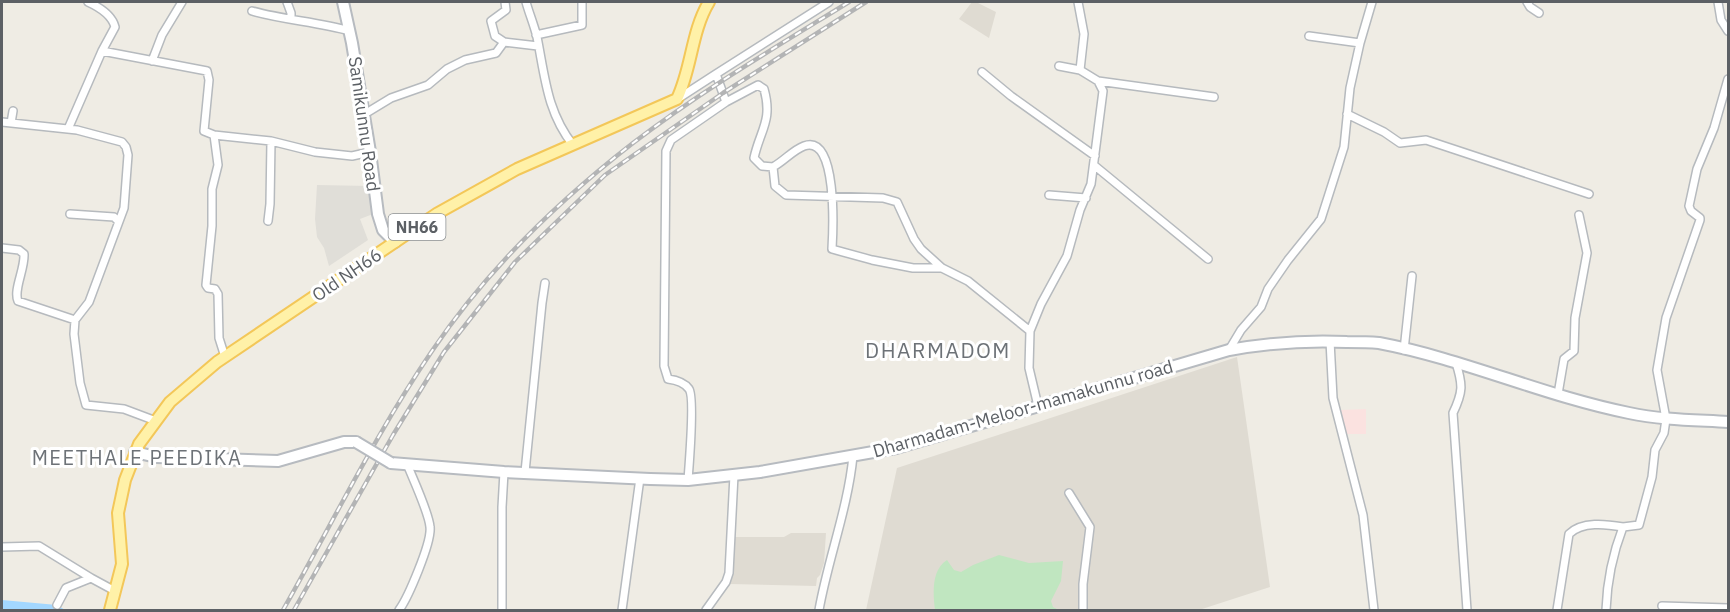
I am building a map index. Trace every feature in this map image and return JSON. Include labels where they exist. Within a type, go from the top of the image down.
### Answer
[{"type":"main road","name":"Samikunnu Road","points":[[343,2],[370,152],[378,214],[384,230],[395,242]]},
{"type":"main road","points":[[677,99],[682,88],[693,42],[709,2]]},
{"type":"main road","name":"Old NH66","points":[[111,608],[122,564],[118,513],[125,480],[135,452],[170,402],[225,357],[438,213],[517,170],[677,99]]},
{"type":"main road","name":"Dharmadam-Meloor-mamakunnu road","points":[[135,452],[156,457],[278,461],[344,442],[356,442],[392,463],[504,472],[688,480],[734,475],[896,448],[1229,350],[1268,344],[1330,341],[1377,343],[1456,363],[1627,413],[1666,419],[1728,422]]},
{"type":"street","points":[[68,129],[115,27],[114,22],[100,8],[88,2]]},
{"type":"street","points":[[152,61],[162,35],[182,2]]},
{"type":"street","points":[[287,2],[291,19]]},
{"type":"street","points":[[505,2],[506,10],[491,21],[495,36],[504,42],[538,46]]},
{"type":"street","points":[[526,2],[554,113],[561,130],[573,145]]},
{"type":"street","points":[[536,35],[582,26],[582,2]]},
{"type":"street","points":[[677,99],[829,2]]},
{"type":"street","points":[[1078,2],[1084,34],[1080,70]]},
{"type":"street","points":[[1229,350],[1241,330],[1262,307],[1268,290],[1288,260],[1321,219],[1344,147],[1350,88],[1372,2]]},
{"type":"street","points":[[1527,2],[1539,13]]},
{"type":"street","points":[[1718,2],[1721,20],[1728,31]]},
{"type":"street","points":[[252,11],[271,17],[325,24],[350,31]]},
{"type":"street","points":[[1310,36],[1360,43]]},
{"type":"street","points":[[363,115],[391,98],[428,85],[447,69],[465,60],[496,53],[504,42]]},
{"type":"street","points":[[102,51],[207,71],[210,80],[204,131],[214,135],[271,141],[315,152],[352,156],[370,152]]},
{"type":"street","points":[[1059,66],[1080,70],[1098,81],[1214,97]]},
{"type":"street","points":[[982,72],[1011,96],[1095,156]]},
{"type":"street","points":[[716,74],[726,102]]},
{"type":"street","points":[[1557,610],[1569,534],[1575,528],[1606,524],[1623,527],[1639,525],[1652,477],[1654,450],[1664,433],[1666,419],[1657,370],[1666,318],[1700,220],[1689,206],[1697,169],[1714,128],[1728,79]]},
{"type":"street","points":[[1038,405],[1029,368],[1030,331],[1041,304],[1067,256],[1095,166],[1103,98],[1098,81]]},
{"type":"street","points":[[688,480],[691,395],[678,380],[668,379],[664,366],[666,151],[671,140],[726,102],[752,86],[758,85],[764,89],[768,111],[767,123],[754,158],[762,166],[773,167],[805,145],[819,148],[829,168],[834,195],[832,249],[913,268],[942,268]]},
{"type":"street","points":[[11,123],[13,111]]},
{"type":"street","points":[[1347,114],[1384,132],[1400,143],[1426,140],[1589,194]]},
{"type":"street","points":[[2,122],[68,129],[122,142],[126,147],[128,155],[124,208],[89,302],[75,320],[74,334],[80,383],[86,405],[124,409],[156,421]]},
{"type":"street","points":[[214,135],[218,165],[212,189],[212,226],[206,285],[218,294],[219,338],[225,357]]},
{"type":"street","points":[[268,220],[271,141]]},
{"type":"street","points":[[1095,166],[1208,259]]},
{"type":"street","points":[[773,167],[775,186],[786,195],[883,198],[897,202],[921,249],[942,268],[968,280],[1030,331]]},
{"type":"street","points":[[1049,195],[1086,198]]},
{"type":"street","points":[[70,214],[114,217],[118,221]]},
{"type":"street","points":[[1558,394],[1560,371],[1564,359],[1574,351],[1575,318],[1587,253],[1579,215]]},
{"type":"street","points":[[2,248],[20,250],[24,254],[23,273],[16,292],[18,301],[75,320]]},
{"type":"street","points":[[1404,350],[1412,276]]},
{"type":"street","points":[[525,472],[545,283]]},
{"type":"street","points":[[1330,341],[1334,398],[1363,515],[1374,610]]},
{"type":"street","points":[[1456,363],[1462,382],[1461,396],[1453,413],[1467,610]]},
{"type":"street","points":[[819,610],[824,581],[851,478],[853,456]]},
{"type":"street","points":[[399,610],[409,592],[429,540],[430,526],[407,464]]},
{"type":"street","points":[[502,610],[504,472]]},
{"type":"street","points":[[705,610],[726,582],[729,573],[734,475]]},
{"type":"street","points":[[622,610],[640,478]]},
{"type":"street","points":[[1069,493],[1090,527],[1083,584],[1083,610]]},
{"type":"street","points":[[1606,610],[1612,560],[1623,527]]},
{"type":"street","points":[[2,547],[39,546],[115,591]]},
{"type":"street","points":[[57,605],[66,588],[91,578]]},
{"type":"street","points":[[1662,606],[1728,608]]},
{"type":"shaded area","points":[[972,2],[996,12],[989,38],[959,19]]},
{"type":"shaded area","points":[[317,185],[370,186],[373,214],[360,219],[368,240],[329,266],[324,248],[317,237],[315,219]]},
{"type":"shaded area","points":[[1237,357],[1270,587],[1199,610],[866,610],[897,468]]},
{"type":"shaded area","points":[[1366,409],[1366,434],[1346,434],[1341,410]]},
{"type":"shaded area","points":[[791,533],[826,533],[824,563],[816,586],[730,584],[733,537],[784,537]]},
{"type":"green space","points":[[999,555],[1029,563],[1063,561],[1061,581],[1051,601],[1053,607],[1059,610],[935,610],[934,583],[942,564],[947,560],[954,570],[961,572]]},
{"type":"water","points":[[2,600],[57,605],[65,610],[2,610]]},
{"type":"railway","points":[[283,610],[373,446],[432,351],[476,293],[524,239],[577,189],[659,124],[712,87],[849,2]]},
{"type":"railway","points":[[294,610],[393,435],[444,352],[515,262],[605,175],[723,93],[866,2]]},
{"type":"district","name":"DHARMADOM","points":[[938,351]]},
{"type":"district","name":"MEETHALE PEEDIKA","points":[[137,458]]}]
